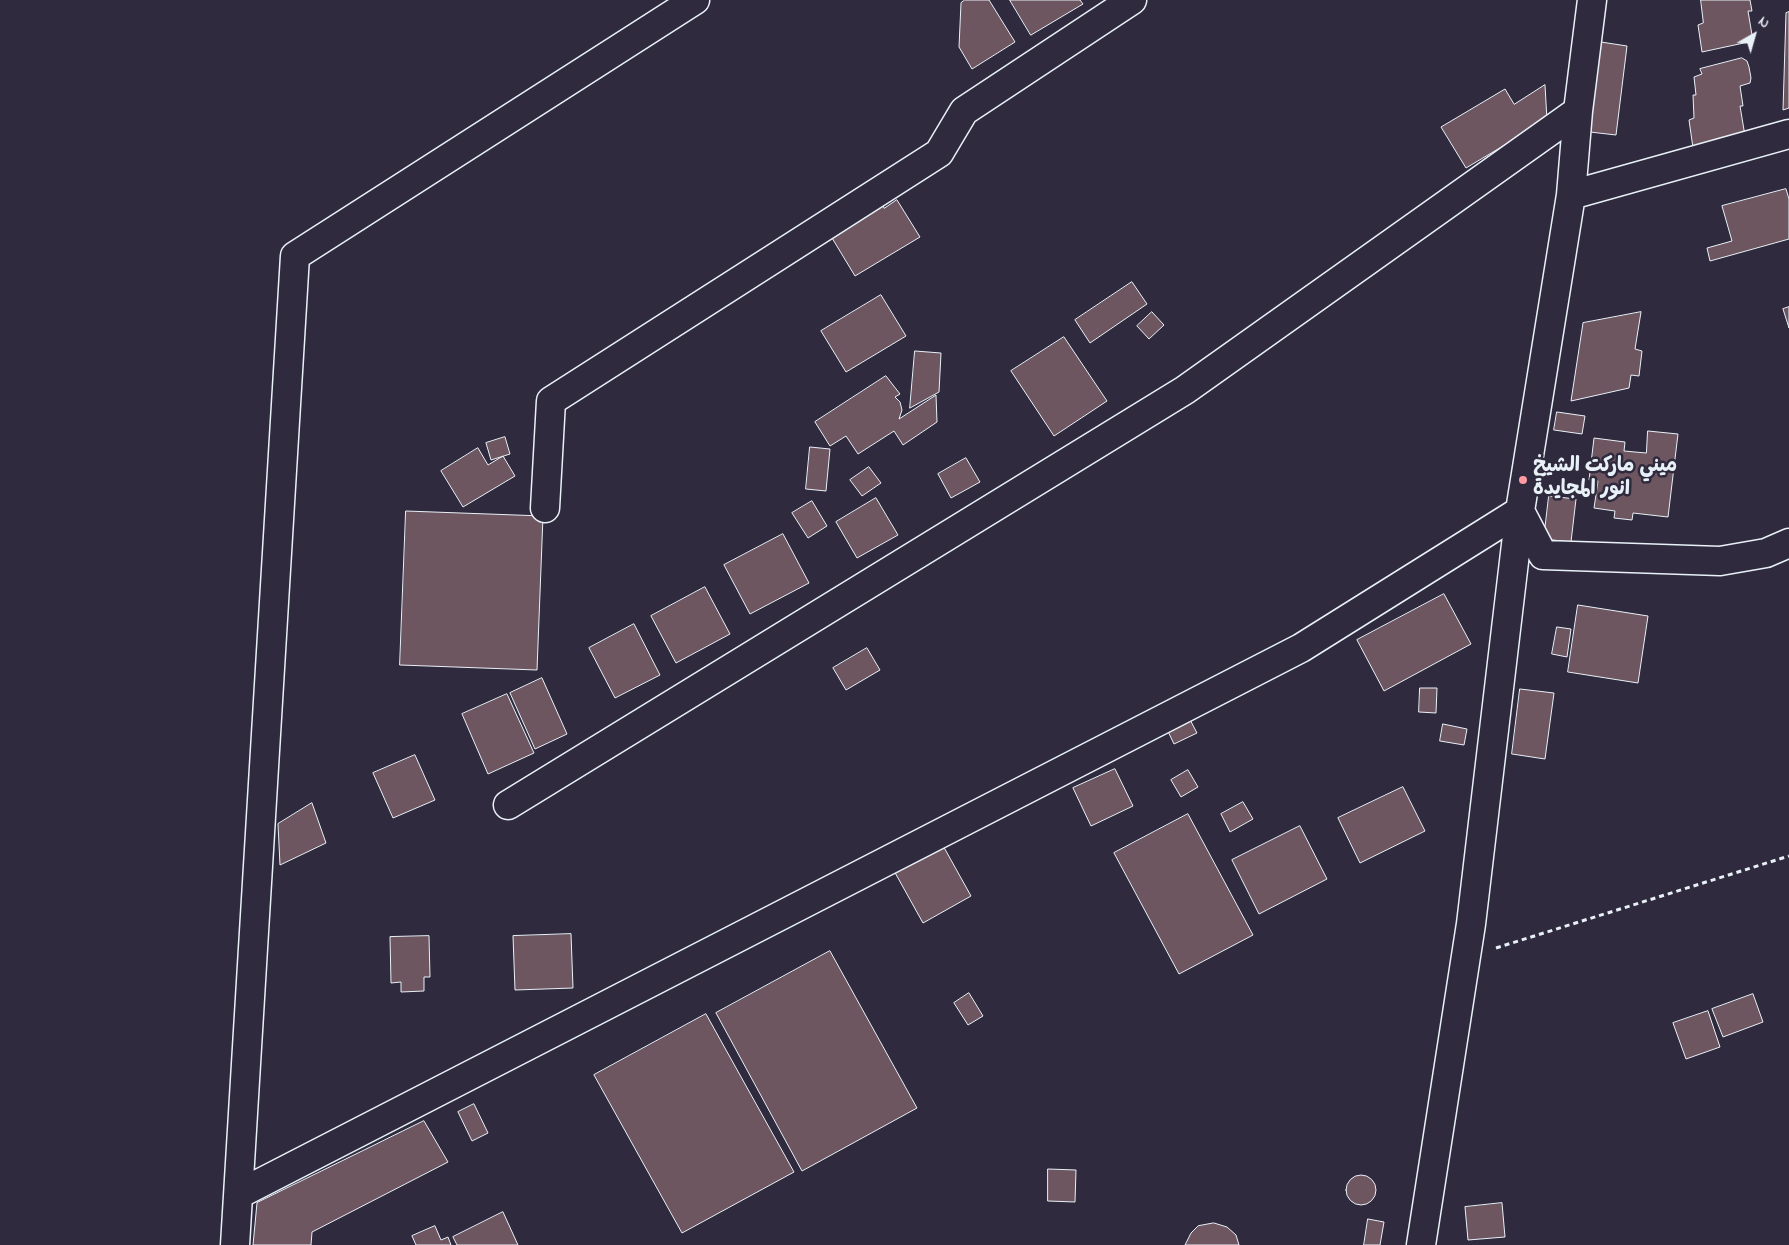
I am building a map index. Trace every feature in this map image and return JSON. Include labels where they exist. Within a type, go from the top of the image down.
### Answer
[{"type":"street","points":[[235,1245],[295,256],[695,0]]},
{"type":"street","points":[[545,508],[551,401],[939,153],[964,111],[1132,0]]},
{"type":"street","points":[[1421,1245],[1471,924],[1520,511],[1571,195],[1578,111],[1592,0]]},
{"type":"street","points":[[508,805],[1184,390],[1578,111]]},
{"type":"street","points":[[1571,195],[1789,134]]},
{"type":"street","points":[[239,1194],[1301,648],[1520,511]]},
{"type":"street","points":[[1520,511],[1542,555],[1720,561],[1766,553],[1789,543]]},
{"type":"path","points":[[1493,950],[1789,856]]},
{"type":"building","points":[[965,0],[989,0],[1015,42],[972,69],[959,47],[961,3]]},
{"type":"building","points":[[1010,0],[1080,0],[1083,4],[1031,35]]},
{"type":"building","points":[[1701,0],[1750,0],[1752,11],[1748,11],[1753,41],[1702,52],[1698,25],[1703,23]]},
{"type":"building","points":[[1789,12],[1789,108],[1783,110],[1786,13]]},
{"type":"building","points":[[1601,42],[1627,46],[1616,135],[1590,132]]},
{"type":"building","points":[[1742,58],[1747,61],[1751,78],[1750,83],[1740,86],[1743,106],[1740,106],[1745,136],[1693,148],[1689,120],[1694,118],[1693,95],[1696,95],[1694,77],[1702,74],[1700,69]]},
{"type":"building","points":[[1545,85],[1547,120],[1466,168],[1441,127],[1505,89],[1514,104]]},
{"type":"building","points":[[1786,189],[1789,199],[1789,239],[1710,261],[1707,248],[1732,241],[1722,206]]},
{"type":"building","points":[[897,200],[920,237],[855,276],[829,233],[881,202],[884,208]]},
{"type":"building","points":[[1132,282],[1147,304],[1090,343],[1075,320]]},
{"type":"building","points":[[881,295],[906,336],[846,372],[821,331]]},
{"type":"building","points":[[1789,307],[1789,328],[1783,309]]},
{"type":"building","points":[[1152,312],[1164,325],[1149,339],[1137,326]]},
{"type":"building","points":[[1641,312],[1635,349],[1642,351],[1639,376],[1631,375],[1629,388],[1571,401],[1583,323]]},
{"type":"building","points":[[1064,337],[1107,401],[1054,436],[1011,371]]},
{"type":"building","points":[[915,351],[941,353],[939,392],[910,408]]},
{"type":"building","points":[[886,376],[900,394],[895,397],[900,402],[902,410],[899,419],[936,395],[937,422],[903,445],[894,431],[858,454],[846,436],[830,446],[815,422]]},
{"type":"building","points":[[1557,412],[1585,416],[1582,434],[1554,430]]},
{"type":"building","points":[[1648,431],[1678,434],[1668,517],[1633,513],[1632,520],[1614,518],[1615,511],[1594,508],[1598,481],[1589,480],[1594,438],[1625,442],[1624,451],[1646,453]]},
{"type":"building","points":[[505,437],[510,454],[491,460],[486,443]]},
{"type":"building","points":[[810,447],[830,449],[826,491],[806,489]]},
{"type":"building","points":[[478,448],[488,465],[503,456],[515,476],[463,507],[441,471]]},
{"type":"building","points":[[966,458],[980,482],[951,498],[938,474]]},
{"type":"building","points":[[869,467],[881,483],[862,496],[850,480]]},
{"type":"building","points":[[1549,496],[1576,499],[1571,542],[1544,539]]},
{"type":"building","points":[[876,498],[898,535],[857,558],[836,522]]},
{"type":"building","points":[[812,501],[827,526],[808,538],[792,513]]},
{"type":"building","points":[[406,511],[543,516],[537,670],[400,665]]},
{"type":"building","points":[[783,534],[809,583],[750,614],[724,565]]},
{"type":"building","points":[[705,587],[730,634],[676,663],[651,616]]},
{"type":"building","points":[[1444,594],[1471,644],[1384,691],[1357,640]]},
{"type":"building","points":[[1578,605],[1648,616],[1638,683],[1568,672]]},
{"type":"building","points":[[634,624],[660,675],[615,698],[589,648]]},
{"type":"building","points":[[1557,627],[1571,629],[1567,657],[1552,654]]},
{"type":"building","points":[[867,648],[880,670],[846,690],[833,668]]},
{"type":"building","points":[[542,678],[567,734],[535,749],[510,693]]},
{"type":"building","points":[[1420,688],[1437,688],[1436,713],[1419,712]]},
{"type":"building","points":[[1520,689],[1554,693],[1545,759],[1512,754]]},
{"type":"building","points":[[507,694],[534,753],[488,774],[462,714]]},
{"type":"building","points":[[1186,712],[1197,733],[1174,744],[1164,723]]},
{"type":"building","points":[[1443,724],[1467,729],[1464,745],[1440,741]]},
{"type":"building","points":[[415,755],[435,800],[393,818],[373,773]]},
{"type":"building","points":[[1115,769],[1133,806],[1091,826],[1073,788]]},
{"type":"building","points":[[1188,770],[1198,787],[1181,797],[1171,780]]},
{"type":"building","points":[[1403,787],[1425,831],[1360,863],[1338,818]]},
{"type":"building","points":[[1243,802],[1253,819],[1230,832],[1221,814]]},
{"type":"building","points":[[312,803],[326,843],[280,865],[278,824]]},
{"type":"building","points":[[1188,814],[1253,935],[1179,974],[1114,853]]},
{"type":"building","points":[[1300,826],[1327,879],[1259,914],[1232,860]]},
{"type":"building","points":[[941,842],[971,896],[923,923],[893,869]]},
{"type":"building","points":[[571,934],[573,988],[515,990],[513,936]]},
{"type":"building","points":[[429,936],[430,977],[424,977],[424,991],[401,992],[401,982],[391,983],[390,937]]},
{"type":"building","points":[[830,951],[917,1108],[802,1171],[716,1013]]},
{"type":"building","points":[[969,993],[983,1016],[968,1025],[954,1003]]},
{"type":"building","points":[[1753,994],[1763,1022],[1723,1037],[1712,1009]]},
{"type":"building","points":[[1708,1011],[1720,1047],[1686,1059],[1673,1023]]},
{"type":"building","points":[[706,1014],[794,1172],[682,1233],[594,1075]]},
{"type":"building","points":[[474,1104],[488,1133],[472,1141],[458,1112]]},
{"type":"building","points":[[424,1121],[448,1162],[312,1232],[311,1245],[253,1245],[257,1203]]},
{"type":"building","points":[[1048,1169],[1076,1170],[1075,1202],[1048,1201]]},
{"type":"building","points":[[1361,1175],[1372,1179],[1376,1190],[1372,1201],[1361,1205],[1350,1201],[1346,1190],[1350,1179]]},
{"type":"building","points":[[1502,1203],[1505,1237],[1468,1240],[1465,1207]]},
{"type":"building","points":[[503,1212],[518,1245],[457,1245],[453,1237]]},
{"type":"building","points":[[1368,1219],[1384,1222],[1380,1245],[1364,1245]]},
{"type":"building","points":[[1214,1223],[1227,1227],[1236,1235],[1239,1245],[1185,1245],[1191,1233],[1198,1226]]},
{"type":"building","points":[[435,1226],[441,1240],[448,1237],[451,1245],[416,1245],[412,1236]]},
{"type":"place","name":"ميني ماركت الشيخ انور المجايدة","points":[[1523,480]]}]
